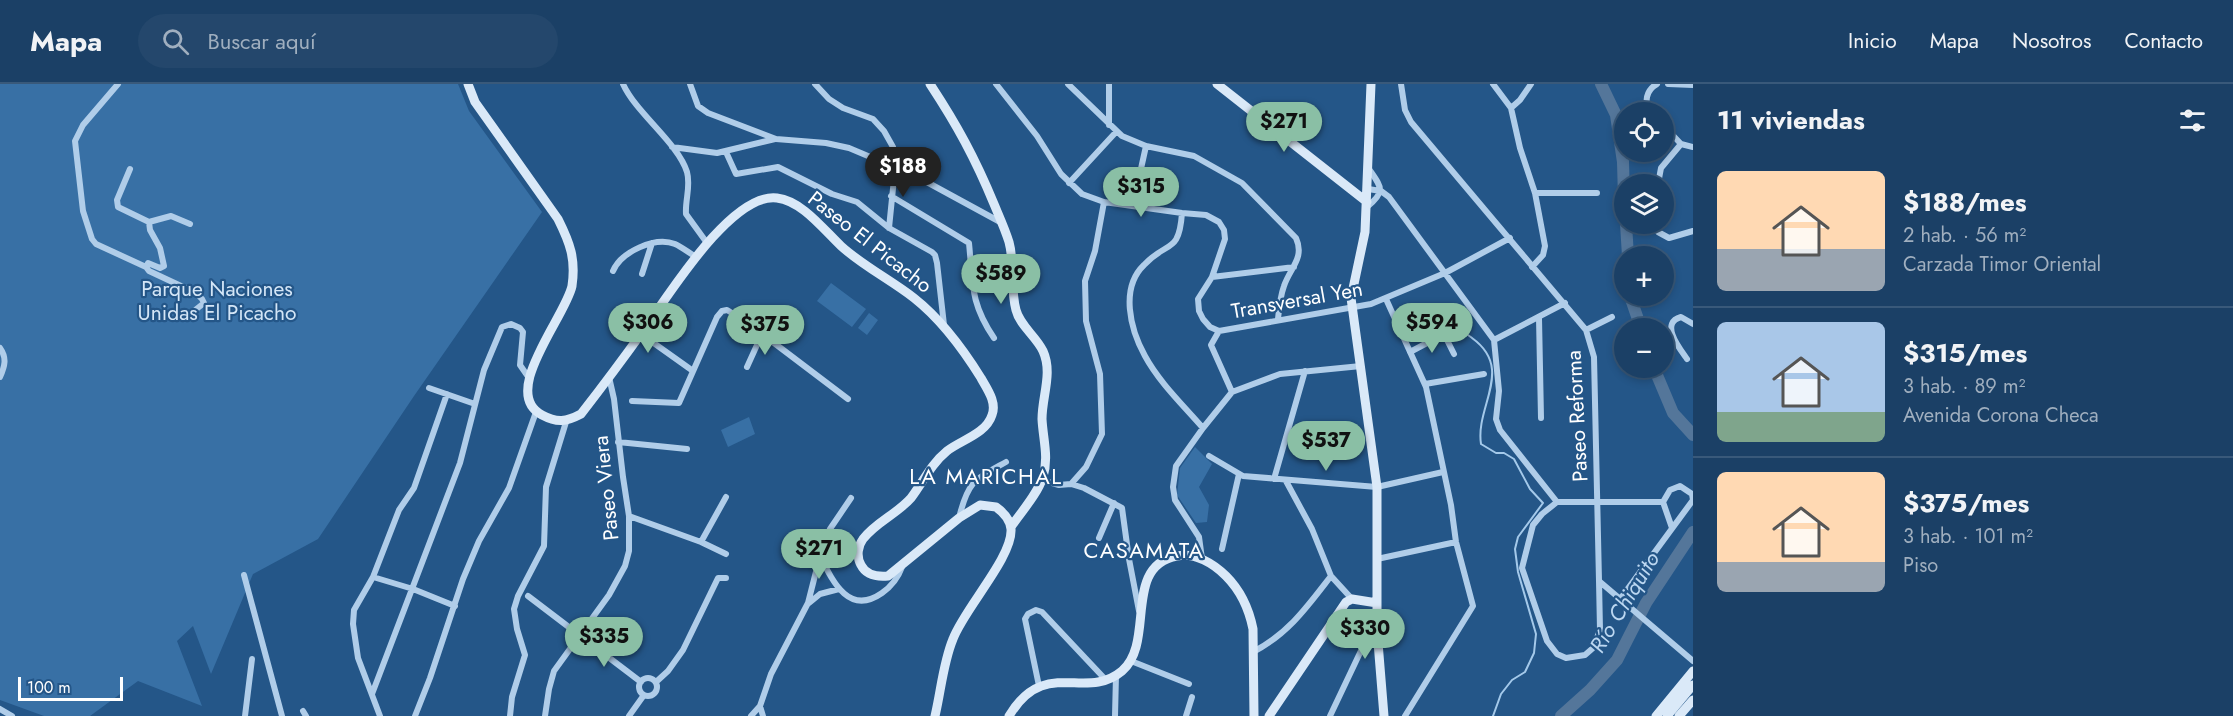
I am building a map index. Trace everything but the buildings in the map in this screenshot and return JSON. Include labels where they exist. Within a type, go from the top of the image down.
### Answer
[{"type":"street","points":[[118,84],[83,125],[75,141],[83,211],[92,239],[96,244],[196,293],[204,303],[194,311]]},
{"type":"street","points":[[468,84],[475,102],[558,219],[568,238],[574,257],[572,287],[568,299],[540,351],[529,378],[527,395],[536,412],[556,421],[566,422],[546,487],[543,546],[518,596],[514,609],[525,655],[512,697],[510,716]]},
{"type":"street","points":[[690,84],[699,106],[708,113],[776,139],[839,145],[901,168],[1002,223]]},
{"type":"street","points":[[815,84],[832,100],[873,119],[884,130],[896,153],[889,228]]},
{"type":"street","points":[[930,84],[974,156],[1002,223],[1012,261],[1016,309],[1020,320],[1043,350],[1048,373],[1042,416],[1046,446],[1042,480],[1011,527],[1005,552],[968,608],[953,638],[935,716]]},
{"type":"street","points":[[996,84],[1070,183],[1082,194],[1104,202],[1206,215],[1220,222],[1225,239],[1212,277],[1198,299],[1199,311],[1210,327],[1219,331],[1211,345],[1232,392]]},
{"type":"street","points":[[1068,84],[1116,132],[1146,146],[1194,156],[1242,183],[1296,238],[1300,247],[1279,303],[1278,319]]},
{"type":"street","points":[[1109,84],[1110,125]]},
{"type":"street","points":[[1217,84],[1367,204]]},
{"type":"street","points":[[1371,84],[1365,232],[1351,298],[1377,487],[1377,616],[1384,716]]},
{"type":"street","name":"Paseo Reforma","points":[[1401,84],[1405,110],[1411,122],[1553,292],[1565,303],[1586,330],[1594,357],[1600,630],[1593,648],[1585,655],[1566,658],[1557,654],[1547,641],[1522,568],[1533,525],[1557,502]]},
{"type":"street","points":[[1493,84],[1511,108],[1520,148],[1535,193],[1545,246],[1543,255],[1532,267]]},
{"type":"street","points":[[1511,108],[1531,84]]},
{"type":"street","points":[[1646,102],[1650,88],[1657,84]]},
{"type":"street","points":[[1668,84],[1693,85]]},
{"type":"street","points":[[626,85],[672,147],[687,172],[686,214],[707,243]]},
{"type":"street","points":[[1070,183],[1116,132]]},
{"type":"street","points":[[1674,137],[1681,144],[1693,147]]},
{"type":"street","points":[[672,147],[713,153],[726,152],[776,139]]},
{"type":"street","points":[[1660,174],[1661,168],[1681,144]]},
{"type":"street","points":[[1133,205],[1146,146]]},
{"type":"street","points":[[726,152],[736,174],[778,167],[832,194],[857,202],[889,228],[935,255],[944,327]]},
{"type":"street","points":[[130,169],[117,200],[118,207],[149,222],[171,216],[190,224]]},
{"type":"street","points":[[1367,204],[1379,196],[1381,191],[1369,169]]},
{"type":"street","points":[[1368,189],[1381,191],[1389,197],[1494,340],[1499,391],[1496,419],[1500,430],[1557,502],[1663,502]]},
{"type":"street","points":[[1535,193],[1597,193]]},
{"type":"street","points":[[891,196],[969,243],[976,306],[994,338]]},
{"type":"street","name":"Paseo El Picacho","points":[[566,422],[581,414],[707,243],[748,205],[766,198],[778,198],[795,205],[808,214],[843,248],[916,300],[944,327],[966,354],[988,390],[994,405],[993,414],[983,428],[936,461],[911,498],[877,525],[862,542],[858,557],[861,564],[877,577],[888,576],[902,567],[959,518],[980,505],[987,504],[996,507],[1005,514],[1011,527]]},
{"type":"street","points":[[1071,484],[1086,467],[1102,434],[1100,374],[1086,321],[1084,281],[1095,251],[1104,202]]},
{"type":"street","points":[[1182,213],[1181,232],[1176,242],[1149,260],[1136,274],[1130,292],[1131,314],[1134,331],[1145,357],[1203,428]]},
{"type":"street","points":[[146,267],[148,263],[160,268],[164,266],[160,248],[150,230],[149,222]]},
{"type":"street","points":[[1662,234],[1669,238],[1693,231]]},
{"type":"street","name":"Transversal Yen","points":[[1219,331],[1352,308],[1386,299],[1445,273],[1510,238]]},
{"type":"street","points":[[613,271],[620,258],[652,243],[663,241],[676,244],[696,257]]},
{"type":"street","points":[[642,274],[652,243]]},
{"type":"street","points":[[1212,277],[1294,267]]},
{"type":"street","points":[[1386,299],[1425,384],[1451,505],[1456,542],[1473,606],[1405,716]]},
{"type":"street","points":[[1494,340],[1565,303]]},
{"type":"street","points":[[632,401],[679,404],[717,317],[722,311],[727,310],[848,399]]},
{"type":"street","points":[[1586,330],[1612,317]]},
{"type":"street","points":[[1687,359],[1671,332],[1671,323],[1681,317],[1693,324]]},
{"type":"street","points":[[1539,318],[1541,418]]},
{"type":"street","points":[[372,694],[379,670],[414,589],[460,463],[484,370],[502,327],[511,324],[523,332],[520,365],[529,378]]},
{"type":"street","points":[[641,334],[693,371]]},
{"type":"street","points":[[747,368],[762,334]]},
{"type":"street","points":[[1410,352],[1444,334],[1454,354]]},
{"type":"street","points":[[0,348],[4,354],[4,367],[0,377]]},
{"type":"street","points":[[1202,559],[1199,537],[1175,500],[1173,487],[1176,466],[1232,392],[1280,374],[1361,366]]},
{"type":"street","points":[[1274,479],[1305,371]]},
{"type":"street","points":[[1425,384],[1484,374]]},
{"type":"street","name":"Paseo Viera","points":[[545,716],[554,671],[609,595],[625,566],[630,533],[629,516],[614,399],[609,377]]},
{"type":"street","points":[[429,388],[475,404]]},
{"type":"street","points":[[380,716],[358,658],[352,624],[354,610],[373,577],[399,510],[414,489],[447,394]]},
{"type":"street","points":[[415,716],[463,579],[480,541],[509,488],[536,412]]},
{"type":"street","points":[[618,442],[687,449]]},
{"type":"street","points":[[1209,456],[1239,474],[1286,481],[1377,487],[1443,472]]},
{"type":"street","points":[[959,518],[967,489],[973,482],[1006,462]]},
{"type":"street","points":[[1222,549],[1239,474]]},
{"type":"street","points":[[1042,480],[1059,485],[1071,484],[1114,503],[1124,513],[1129,559],[1141,614]]},
{"type":"street","points":[[1286,481],[1312,529],[1331,576],[1352,599],[1377,603]]},
{"type":"street","points":[[1624,600],[1693,500],[1692,494],[1680,486],[1670,490],[1663,502],[1672,528]]},
{"type":"street","points":[[701,542],[726,496]]},
{"type":"street","points":[[751,716],[760,706],[771,674],[808,603],[820,556],[830,529],[850,498]]},
{"type":"street","points":[[1099,538],[1114,503]]},
{"type":"street","points":[[629,516],[701,542],[726,554]]},
{"type":"street","points":[[1377,559],[1456,542]]},
{"type":"street","points":[[1009,716],[1023,696],[1039,686],[1105,679],[1116,675],[1131,661],[1137,646],[1146,582],[1155,566],[1167,558],[1184,554],[1202,559],[1227,577],[1244,602],[1251,622],[1254,716]]},
{"type":"street","points":[[820,556],[839,589],[852,599],[867,602],[893,583],[902,567]]},
{"type":"street","points":[[244,575],[282,716]]},
{"type":"street","points":[[1253,652],[1273,642],[1286,630],[1331,576]]},
{"type":"street","points":[[373,577],[414,589],[455,606]]},
{"type":"street","points":[[656,682],[668,671],[683,650],[718,578],[726,578]]},
{"type":"street","points":[[1599,581],[1693,661]]},
{"type":"street","points":[[808,603],[820,594],[839,589]]},
{"type":"street","points":[[528,596],[641,682]]},
{"type":"street","points":[[1269,716],[1340,609],[1352,599]]},
{"type":"street","points":[[1039,686],[1025,619],[1028,614],[1036,610],[1042,612],[1105,679]]},
{"type":"street","points":[[1330,716],[1377,616]]},
{"type":"street","points":[[245,716],[252,659]]},
{"type":"street","points":[[1131,661],[1189,684]]},
{"type":"street","points":[[1656,716],[1693,672]]},
{"type":"street","points":[[1115,716],[1116,675]]},
{"type":"street","points":[[649,678],[656,682],[655,693],[650,696],[644,695],[639,687],[641,682],[649,678]]},
{"type":"street","points":[[1667,716],[1693,685]]},
{"type":"street","points":[[629,716],[644,695]]},
{"type":"street","points":[[1186,716],[1192,697]]},
{"type":"street","points":[[1679,716],[1693,700]]},
{"type":"street","points":[[760,706],[763,716]]},
{"type":"street","points":[[0,709],[12,716]]},
{"type":"green space","name":"Parque Naciones Unidas El Picacho","points":[[0,84],[458,84],[469,111],[542,212],[318,539],[253,574],[211,674],[193,626],[177,641],[202,706],[138,681],[90,716],[44,716],[0,700]]},
{"type":"green space","points":[[831,283],[866,309],[852,327],[817,301]]},
{"type":"green space","points":[[869,313],[878,320],[867,335],[858,328]]},
{"type":"green space","points":[[749,417],[755,434],[728,447],[721,430]]},
{"type":"green space","points":[[1195,447],[1212,464],[1199,487],[1209,505],[1207,522],[1196,523],[1177,495],[1180,468]]},
{"type":"waterway","name":"Río Chiquito","points":[[1601,84],[1616,115],[1623,174]]},
{"type":"waterway","name":"Río Chiquito","points":[[1627,234],[1627,246]]},
{"type":"waterway","name":"Río Chiquito","points":[[1633,306],[1638,318]]},
{"type":"waterway","points":[[1433,310],[1440,325],[1447,331],[1457,329],[1472,338],[1484,350],[1491,362],[1492,375],[1483,416],[1481,444],[1496,453],[1504,453],[1514,459],[1530,489],[1543,503],[1518,537],[1515,549],[1518,572],[1536,634],[1534,653],[1525,672],[1512,680],[1501,694],[1493,716]]},
{"type":"waterway","name":"Río Chiquito","points":[[1658,378],[1673,413],[1693,435]]},
{"type":"waterway","name":"Río Chiquito","points":[[1561,716],[1590,690],[1617,660],[1646,603],[1693,532]]},
{"type":"district","name":"LA MARICHAL","points":[[986,476]]},
{"type":"district","name":"CASAMATA","points":[[1144,550]]}]
